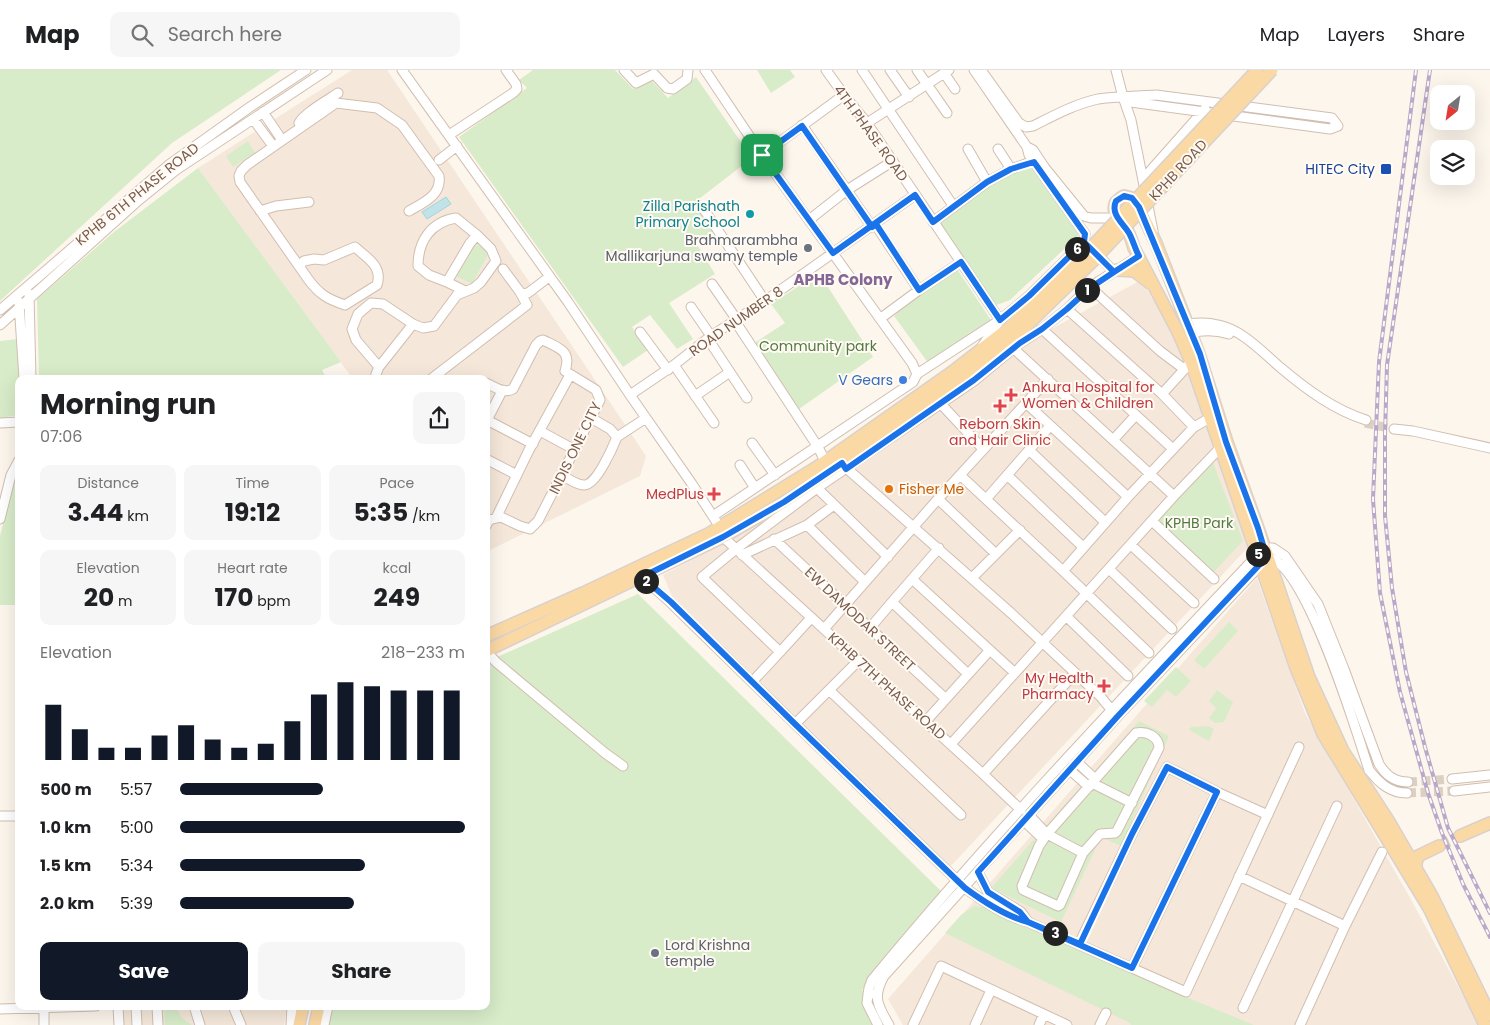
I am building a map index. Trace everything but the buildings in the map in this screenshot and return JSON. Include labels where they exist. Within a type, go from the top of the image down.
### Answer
[{"type":"main road","name":"KPHB ROAD","points":[[1015,329],[1257,70]]},
{"type":"main road","name":"KPHB ROAD","points":[[1015,329],[1094,260],[1272,70]]},
{"type":"main road","points":[[1485,1025],[1429,908],[1322,734],[1296,668],[1262,555],[1258,528],[1226,442],[1200,354],[1185,330],[1155,288],[1136,252],[1130,234],[1116,216],[1114,209],[1116,201],[1124,196],[1132,198],[1139,207],[1156,243],[1185,330],[1187,365],[1210,418],[1220,448],[1262,555],[1309,677],[1343,751],[1388,820],[1407,856],[1432,896],[1490,1015]]},
{"type":"main road","points":[[1116,271],[1134,271],[1155,288]]},
{"type":"main road","points":[[490,649],[642,577],[721,532],[1015,329]]},
{"type":"main road","points":[[490,634],[721,532],[784,502],[844,466],[955,383],[1015,329]]},
{"type":"main road","points":[[1460,836],[1490,822]]},
{"type":"main road","points":[[1416,870],[1418,856],[1438,846]]},
{"type":"main road","points":[[299,1025],[302,1010]]},
{"type":"main road","points":[[315,1025],[318,1010]]},
{"type":"street","name":"KPHB 6TH PHASE ROAD","points":[[0,325],[194,152],[250,107],[306,70]]},
{"type":"street","name":"KPHB 6TH PHASE ROAD","points":[[0,310],[170,164],[253,119],[327,70]]},
{"type":"street","name":"KPHB 7TH PHASE ROAD","points":[[402,70],[568,302],[713,516],[721,532],[739,552],[951,744],[1041,642],[1220,448]]},
{"type":"street","points":[[449,136],[517,89],[516,84],[506,70]]},
{"type":"street","points":[[624,70],[636,83],[654,74],[667,88],[673,89],[687,79],[688,70]]},
{"type":"street","points":[[705,70],[762,155],[881,318],[912,363],[917,374]]},
{"type":"street","name":"4TH PHASE ROAD","points":[[826,70],[893,160],[1000,320]]},
{"type":"street","points":[[890,70],[909,96]]},
{"type":"street","points":[[917,70],[947,113]]},
{"type":"street","points":[[780,652],[702,577],[739,552],[844,466],[941,404],[974,380],[1014,348],[1042,329],[1090,288],[1116,271],[1136,252],[1108,218],[1084,216],[1037,160],[1029,155],[1027,147],[974,70]]},
{"type":"street","points":[[982,70],[1019,123],[1026,127],[1033,126],[1096,100],[1123,97],[1156,95],[1332,118],[1338,126],[1330,129],[1203,112],[1130,102],[1123,97]]},
{"type":"street","points":[[1116,70],[1123,97],[1132,120],[1156,243]]},
{"type":"street","points":[[866,71],[889,110],[954,206]]},
{"type":"street","points":[[867,123],[947,72],[955,88]]},
{"type":"street","points":[[298,128],[299,121],[338,93]]},
{"type":"street","points":[[762,155],[844,96]]},
{"type":"street","points":[[298,266],[304,261],[324,260],[354,247],[377,267],[380,276],[378,285],[346,305],[330,300],[317,292],[298,266],[240,182],[239,176],[241,171],[247,165],[272,145],[336,102],[377,108],[402,125],[439,176],[441,184],[438,189],[427,201],[409,211]]},
{"type":"street","points":[[1144,178],[1211,102]]},
{"type":"street","points":[[263,112],[282,140]]},
{"type":"street","points":[[253,119],[272,145]]},
{"type":"street","points":[[802,126],[919,290]]},
{"type":"street","points":[[439,160],[457,146]]},
{"type":"street","points":[[968,149],[987,182]]},
{"type":"street","points":[[998,149],[1011,169]]},
{"type":"street","points":[[809,220],[847,190],[893,160]]},
{"type":"street","points":[[933,222],[987,182],[1011,169],[1037,160]]},
{"type":"street","points":[[713,516],[818,447],[913,382],[917,374],[1000,320],[1029,296],[1084,242],[1085,234],[1037,160]]},
{"type":"street","name":"ROAD NUMBER 8","points":[[630,395],[915,195]]},
{"type":"street","points":[[260,211],[276,206],[309,202]]},
{"type":"street","points":[[703,208],[765,301]]},
{"type":"street","points":[[380,367],[356,340],[352,329],[358,314],[371,303],[383,304],[413,324],[423,328],[434,326],[457,296],[465,290],[474,288],[481,282],[496,261],[491,249],[456,218],[435,225],[420,248],[418,266],[429,275],[465,290]]},
{"type":"street","points":[[447,282],[470,243],[477,235]]},
{"type":"street","points":[[1084,242],[1116,271]]},
{"type":"street","points":[[881,318],[961,262]]},
{"type":"street","points":[[436,375],[527,305],[522,293],[503,269]]},
{"type":"street","points":[[522,293],[528,293],[549,277]]},
{"type":"street","points":[[712,284],[818,447],[825,461]]},
{"type":"street","points":[[28,287],[30,297],[31,375]]},
{"type":"street","points":[[1090,288],[1160,351],[1187,365],[1162,394]]},
{"type":"street","points":[[18,295],[24,375]]},
{"type":"street","points":[[691,307],[747,398]]},
{"type":"street","points":[[1067,309],[1162,394],[1194,427]]},
{"type":"street","points":[[978,353],[1000,320]]},
{"type":"street","points":[[1185,330],[1201,323],[1218,324],[1245,337],[1315,394],[1350,415],[1366,422]]},
{"type":"street","points":[[376,375],[413,324]]},
{"type":"street","points":[[1042,329],[1173,449]]},
{"type":"street","points":[[640,332],[695,396],[714,423]]},
{"type":"street","points":[[490,385],[502,391],[513,389],[536,345],[540,341],[543,340],[562,349],[565,353],[568,365],[565,372],[570,375],[496,518],[490,520]]},
{"type":"street","points":[[1014,348],[1174,496]]},
{"type":"street","points":[[695,396],[730,372]]},
{"type":"street","name":"INDIS ONE CITY","points":[[496,518],[501,517],[530,529],[538,521],[575,450],[600,400],[596,390],[570,375]]},
{"type":"street","points":[[824,629],[938,499],[1048,380]]},
{"type":"street","points":[[490,415],[502,391]]},
{"type":"street","points":[[1026,403],[1128,498]]},
{"type":"street","points":[[941,404],[983,449]]},
{"type":"street","points":[[1114,440],[1135,416]]},
{"type":"street","points":[[591,418],[610,429],[617,437]]},
{"type":"street","points":[[562,475],[582,485],[588,485],[595,480],[617,437],[646,418]]},
{"type":"street","points":[[1063,571],[1150,473],[1194,427],[1210,418]]},
{"type":"street","points":[[0,423],[15,422]]},
{"type":"street","points":[[490,422],[533,444]]},
{"type":"street","points":[[986,498],[1050,426]]},
{"type":"street","points":[[1394,427],[1414,428],[1488,444]]},
{"type":"street","points":[[540,431],[575,450]]},
{"type":"street","points":[[752,443],[775,475]]},
{"type":"street","points":[[1029,450],[1106,522]]},
{"type":"street","points":[[490,461],[517,475]]},
{"type":"street","points":[[740,465],[755,488]]},
{"type":"street","points":[[844,466],[972,578],[1100,696],[1114,713]]},
{"type":"street","points":[[0,519],[11,475],[15,468]]},
{"type":"street","points":[[960,475],[1149,653]]},
{"type":"street","points":[[1007,475],[1083,547]]},
{"type":"street","points":[[817,488],[888,557]]},
{"type":"street","points":[[938,499],[996,554]]},
{"type":"street","points":[[739,552],[774,540],[807,525],[834,505]]},
{"type":"street","points":[[1152,521],[1214,579]]},
{"type":"street","points":[[807,525],[866,582]]},
{"type":"street","points":[[972,578],[1020,530]]},
{"type":"street","name":"EW DAMODAR STREET","points":[[774,540],[946,699]]},
{"type":"street","points":[[1131,545],[1194,603]]},
{"type":"street","points":[[870,628],[939,548]]},
{"type":"street","points":[[878,1025],[867,1004],[884,976],[1077,762],[1114,713],[1168,648],[1262,555],[1273,548],[1285,556],[1318,604],[1379,764],[1384,772],[1392,778],[1399,782],[1408,782]]},
{"type":"street","points":[[889,1025],[868,988],[872,980],[956,880],[1114,713],[1175,655],[1262,555]]},
{"type":"street","points":[[1262,555],[1274,558],[1285,570],[1316,624],[1333,663],[1369,770],[1385,787],[1407,793]]},
{"type":"street","points":[[1109,569],[1172,629]]},
{"type":"street","points":[[642,577],[658,590],[965,888],[986,903],[1018,919],[1080,944],[1186,992],[1299,747]]},
{"type":"street","points":[[912,579],[1015,673]]},
{"type":"street","points":[[892,602],[968,674]]},
{"type":"street","points":[[1066,616],[1128,676]]},
{"type":"street","points":[[752,682],[811,618]]},
{"type":"street","points":[[1168,648],[1175,655]]},
{"type":"street","points":[[926,721],[990,650]]},
{"type":"street","points":[[490,655],[503,668],[623,766]]},
{"type":"street","points":[[795,724],[859,660]]},
{"type":"street","points":[[983,774],[1075,673]]},
{"type":"street","points":[[829,690],[961,815]]},
{"type":"street","points":[[1143,731],[1156,738],[1159,748],[1117,831],[1115,833],[1100,834],[1083,853],[1062,903],[1058,906],[1024,891],[1022,886],[1045,837],[1092,783],[1136,733],[1143,731]]},
{"type":"street","points":[[951,744],[1021,810]]},
{"type":"street","points":[[1077,762],[1092,783]]},
{"type":"street","points":[[1080,944],[1132,834],[1167,767],[1268,815]]},
{"type":"street","points":[[1070,770],[1132,803]]},
{"type":"street","points":[[1452,779],[1490,775]]},
{"type":"street","points":[[1454,791],[1490,787]]},
{"type":"street","points":[[1132,968],[1217,792]]},
{"type":"street","points":[[1243,1008],[1337,806]]},
{"type":"street","points":[[0,816],[15,816]]},
{"type":"street","points":[[1027,818],[1045,837],[1083,853]]},
{"type":"street","points":[[1300,1025],[1345,926],[1382,852]]},
{"type":"street","points":[[978,872],[988,892]]},
{"type":"street","points":[[1238,876],[1345,926]]},
{"type":"street","points":[[972,880],[1020,912],[1028,922]]},
{"type":"street","points":[[913,1025],[941,966],[1067,1025]]},
{"type":"street","points":[[975,1025],[991,990]]},
{"type":"street","points":[[0,1009],[15,1008]]},
{"type":"street","points":[[44,1025],[46,1010]]},
{"type":"street","points":[[47,1010],[50,1025]]},
{"type":"street","points":[[118,1010],[118,1025]]},
{"type":"street","points":[[136,1010],[137,1025]]},
{"type":"street","points":[[157,1010],[158,1025]]},
{"type":"street","points":[[195,1010],[200,1025]]},
{"type":"street","points":[[235,1010],[241,1025]]},
{"type":"street","points":[[291,1025],[292,1010]]},
{"type":"street","points":[[324,1025],[327,1010]]},
{"type":"street","points":[[1100,1025],[1106,1013]]},
{"type":"street","points":[[1039,1025],[1044,1014]]},
{"type":"shaded area","points":[[352,70],[387,70],[646,456],[640,476],[490,550],[490,375],[350,375],[198,168]]},
{"type":"shaded area","points":[[1141,280],[1175,334],[1251,544],[950,867],[806,733],[674,601],[663,575],[735,537],[1022,345]]},
{"type":"shaded area","points":[[1257,578],[1305,713],[1409,896],[1479,1025],[903,1025],[888,999]]},
{"type":"shaded area","points":[[117,1010],[286,1010],[284,1025],[117,1025]]},
{"type":"green space","points":[[0,70],[281,70],[172,143],[0,301]]},
{"type":"green space","points":[[533,70],[615,70],[633,89],[651,80],[668,98],[696,77],[752,158],[695,202],[714,231],[696,243],[715,274],[669,303],[693,339],[677,349],[650,315],[632,327],[648,350],[623,367],[459,137],[527,88],[519,80]]},
{"type":"green space","points":[[757,70],[790,70],[795,77],[771,93]]},
{"type":"green space","points":[[248,141],[255,153],[233,167],[226,156]]},
{"type":"green space","points":[[1030,166],[1079,235],[1010,300],[994,306],[938,223],[995,182]]},
{"type":"green space","points":[[198,168],[341,362],[322,370],[325,375],[39,375],[37,299],[114,232]]},
{"type":"green space","points":[[474,243],[490,251],[472,284],[456,276]]},
{"type":"green space","points":[[957,269],[991,320],[929,364],[894,316],[908,303]]},
{"type":"green space","name":"Community park","points":[[819,273],[873,357],[799,409],[753,344],[785,323],[771,304]]},
{"type":"green space","points":[[18,339],[18,375],[15,375],[15,416],[0,418],[0,341]]},
{"type":"green space","name":"KPHB Park","points":[[1211,457],[1243,541],[1208,578],[1151,526]]},
{"type":"green space","points":[[15,477],[15,605],[0,605],[0,536]]},
{"type":"green space","points":[[638,594],[942,892],[862,990],[882,1025],[322,1025],[325,1010],[490,1010],[490,660]]},
{"type":"green space","points":[[1229,622],[1238,631],[1204,669],[1194,660]]},
{"type":"green space","points":[[1176,667],[1191,681],[1176,697],[1167,690],[1152,707],[1144,701]]},
{"type":"green space","points":[[1217,690],[1233,702],[1224,722],[1215,723],[1209,718],[1216,708],[1209,701]]},
{"type":"green space","points":[[1139,721],[1169,736],[1121,846],[1101,837],[1061,922],[991,888]]},
{"type":"green space","points":[[1208,726],[1214,729],[1209,741],[1189,730],[1191,727]]},
{"type":"green space","points":[[974,906],[990,908],[1009,919],[1162,987],[1254,1025],[1131,1025],[945,933],[961,915]]},
{"type":"green space","points":[[164,1010],[177,1010],[182,1018],[192,1025],[165,1025]]},
{"type":"water","points":[[446,197],[451,204],[427,219],[422,212]]},
{"type":"tunnel","points":[[1365,423],[1394,429]]},
{"type":"tunnel","points":[[1408,782],[1452,779]]},
{"type":"tunnel","points":[[1407,793],[1454,791]]},
{"type":"tunnel","points":[[1439,846],[1460,836]]},
{"type":"railway","points":[[1416,70],[1379,362],[1373,499],[1380,593],[1400,692],[1428,793],[1463,884],[1490,937]]},
{"type":"railway","points":[[1430,70],[1387,365],[1385,516],[1392,588],[1406,672],[1425,747],[1448,828],[1490,913]]},
{"type":"place","name":"HITEC City","points":[[1386,169]]},
{"type":"place","name":"Zilla Parishath Primary School","points":[[750,214]]},
{"type":"place","name":"Brahmarambha Mallikarjuna swamy temple","points":[[808,248]]},
{"type":"place","name":"V Gears","points":[[903,380]]},
{"type":"place","name":"Ankura Hospital for Women & Children","points":[[1011,395]]},
{"type":"place","name":"Reborn Skin and Hair Clinic","points":[[1000,406]]},
{"type":"place","name":"Fisher Me","points":[[889,489]]},
{"type":"place","name":"MedPlus","points":[[714,494]]},
{"type":"place","name":"My Health Pharmacy","points":[[1104,686]]},
{"type":"place","name":"Lord Krishna temple","points":[[655,953]]},
{"type":"district","name":"APHB Colony","points":[[843,279]]},
{"type":"route","points":[[762,155],[802,126],[872,227],[876,224],[919,290],[961,262],[1000,320],[1029,296],[1084,242],[1114,272],[1139,256],[1134,248],[1130,234],[1116,216],[1114,209],[1116,201],[1124,196],[1132,198],[1139,207],[1156,243],[1190,333],[1200,354],[1226,442],[1258,528],[1264,548],[1258,554],[1261,563],[1117,717],[978,872],[988,892],[1020,912],[1028,922],[1080,944],[1132,834],[1167,767],[1217,792],[1132,968],[1080,944],[1018,919],[986,903],[965,888],[671,602],[642,577],[723,537],[784,502],[842,463],[846,469],[974,380],[1020,343],[1042,329],[1090,288],[1114,272],[1084,242],[1085,234],[1034,162],[1011,169],[987,182],[933,222],[915,195],[876,224],[833,253],[762,155]]}]
